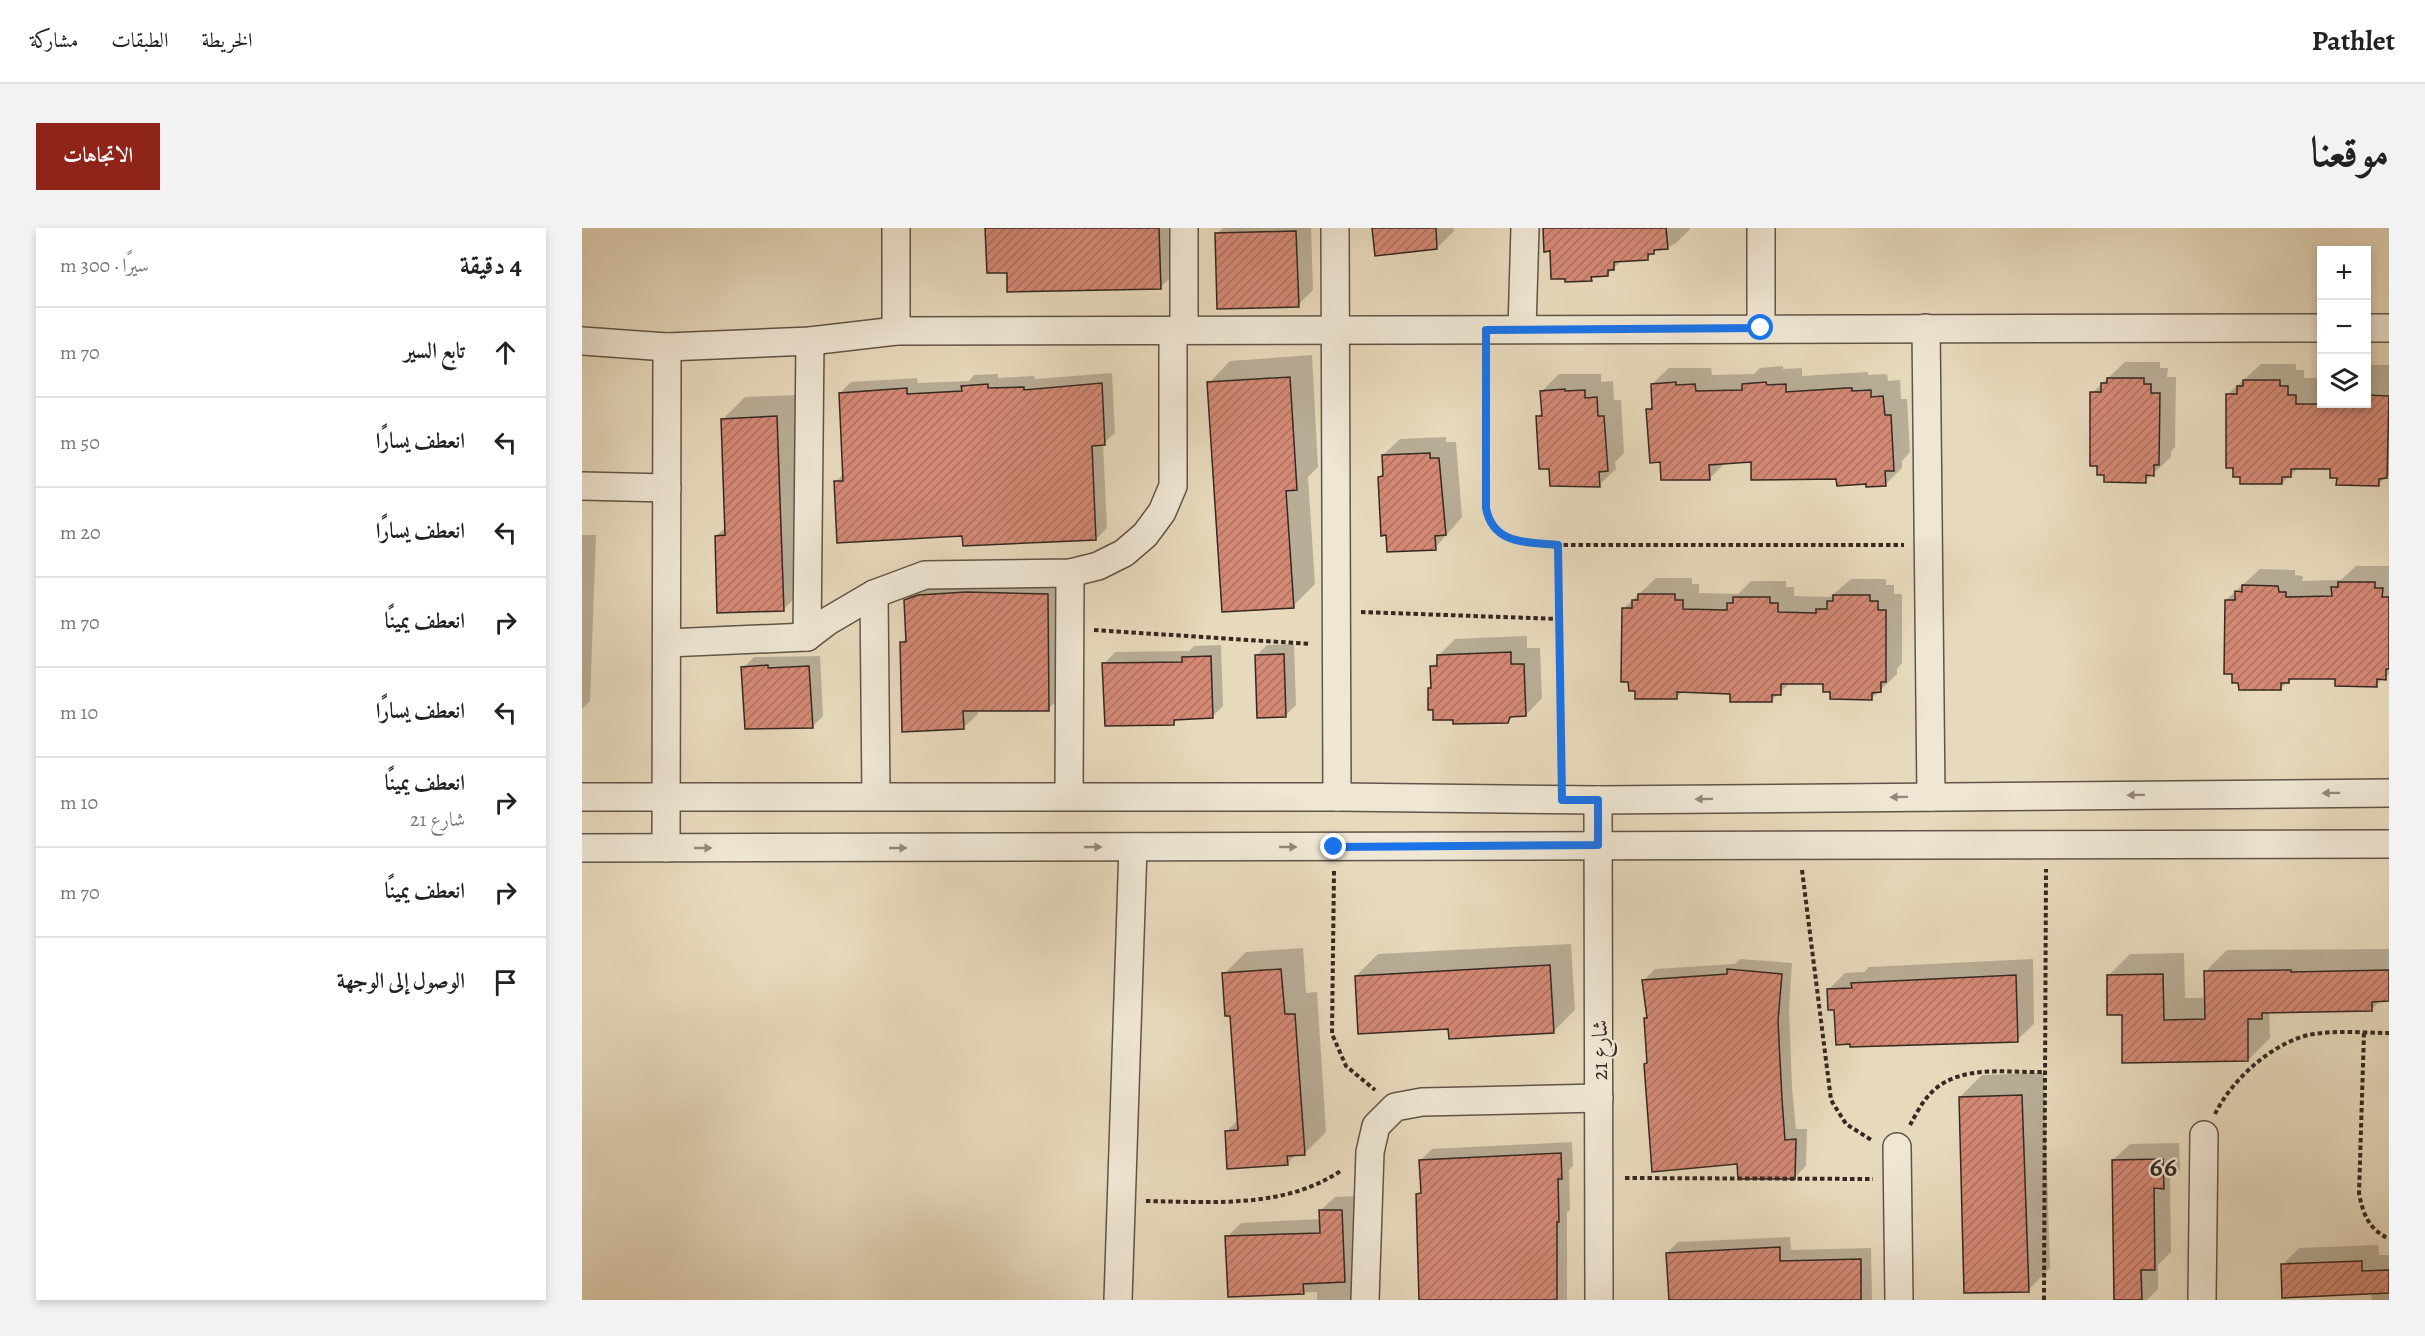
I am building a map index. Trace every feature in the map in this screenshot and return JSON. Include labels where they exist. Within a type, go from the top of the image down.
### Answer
[{"type":"street","points":[[896,228],[896,331]]},
{"type":"street","points":[[667,643],[807,637],[835,616],[874,594],[925,575],[1070,573],[1098,566],[1124,553],[1145,535],[1162,512],[1173,486],[1184,228]]},
{"type":"street","points":[[1335,228],[1336,797]]},
{"type":"street","points":[[1522,329],[1525,228]]},
{"type":"street","points":[[1761,228],[1761,328]]},
{"type":"street","points":[[1926,328],[1931,797]]},
{"type":"street","points":[[582,341],[667,348],[810,341],[896,331],[2317,328]]},
{"type":"street","points":[[2371,328],[2389,328]]},
{"type":"street","points":[[807,637],[810,341]]},
{"type":"street","points":[[666,848],[667,348]]},
{"type":"street","points":[[582,486],[667,488]]},
{"type":"street","points":[[1069,796],[1070,573]]},
{"type":"street","points":[[874,594],[876,796]]},
{"type":"street","points":[[582,797],[1069,796],[1598,800],[2389,793]]},
{"type":"street","name":"شارع 21","points":[[1598,800],[1599,1300]]},
{"type":"street","points":[[582,848],[2389,844]]},
{"type":"street","points":[[1118,1300],[1133,847]]},
{"type":"street","points":[[1365,1300],[1370,1152],[1376,1126],[1395,1107],[1422,1102],[1599,1098]]},
{"type":"street","points":[[2202,1300],[2204,1135]]},
{"type":"street","points":[[1897,1147],[1899,1300]]},
{"type":"path","points":[[1486,330],[1486,508],[1488,520],[1505,538],[1558,545],[1929,546]]},
{"type":"path","points":[[1558,545],[1562,800]]},
{"type":"path","points":[[1336,611],[1559,619]]},
{"type":"path","points":[[1070,629],[1336,645]]},
{"type":"path","points":[[1799,845],[1831,1100],[1846,1124],[1869,1140],[1897,1147],[1932,1091],[1948,1080],[1967,1073],[2045,1072]]},
{"type":"path","points":[[2044,1300],[2046,845]]},
{"type":"path","points":[[1334,847],[1332,1034],[1346,1066],[1395,1107]]},
{"type":"path","points":[[2364,1033],[2359,1193],[2363,1215],[2376,1233],[2389,1239]]},
{"type":"path","points":[[2204,1135],[2221,1100],[2240,1078],[2277,1048],[2313,1034],[2389,1033]]},
{"type":"path","points":[[1121,1201],[1241,1202],[1287,1195],[1331,1178],[1370,1152]]},
{"type":"path","points":[[1599,1178],[1898,1179]]},
{"type":"building","points":[[985,228],[1159,228],[1161,289],[1007,292],[1007,273],[987,273]]},
{"type":"building","points":[[1372,228],[1436,228],[1437,249],[1375,256]]},
{"type":"building","points":[[1543,228],[1666,228],[1668,249],[1654,250],[1654,254],[1648,254],[1648,260],[1614,262],[1614,270],[1608,270],[1608,276],[1591,277],[1592,281],[1565,282],[1565,279],[1551,279],[1550,251],[1544,252]]},
{"type":"building","points":[[1296,231],[1299,307],[1217,309],[1215,233]]},
{"type":"building","points":[[1290,377],[1297,490],[1286,491],[1294,608],[1222,612],[1207,382]]},
{"type":"building","points":[[2107,378],[2144,378],[2144,384],[2151,384],[2151,393],[2160,393],[2159,465],[2154,465],[2154,476],[2146,475],[2146,483],[2104,482],[2104,475],[2097,475],[2097,466],[2090,466],[2090,392],[2101,392],[2101,383],[2107,383]]},
{"type":"building","points":[[2243,380],[2280,380],[2280,386],[2288,386],[2288,395],[2296,395],[2296,404],[2317,404],[2317,408],[2371,408],[2371,395],[2389,396],[2387,478],[2379,479],[2379,486],[2336,485],[2337,478],[2330,478],[2330,469],[2291,469],[2291,477],[2282,477],[2282,484],[2240,484],[2240,477],[2233,477],[2233,468],[2226,468],[2226,394],[2237,394],[2237,386],[2243,386]]},
{"type":"building","points":[[1676,382],[1676,385],[1695,384],[1696,391],[1742,390],[1742,384],[1766,382],[1767,385],[1786,384],[1786,392],[1846,388],[1852,388],[1852,391],[1871,390],[1871,397],[1883,396],[1885,415],[1891,415],[1894,471],[1885,471],[1886,486],[1866,487],[1866,484],[1837,486],[1836,479],[1751,480],[1751,462],[1709,465],[1710,480],[1661,480],[1660,462],[1650,463],[1646,409],[1652,409],[1651,384]]},
{"type":"building","points":[[1102,383],[1105,445],[1092,446],[1096,540],[963,546],[962,536],[837,543],[834,481],[843,481],[839,393],[907,388],[907,394],[962,391],[961,386],[988,384],[988,388],[1024,387],[1024,390]]},
{"type":"building","points":[[1565,389],[1565,391],[1585,390],[1585,398],[1597,397],[1598,416],[1604,416],[1608,471],[1599,472],[1600,487],[1550,486],[1549,469],[1539,469],[1536,416],[1542,416],[1540,391]]},
{"type":"building","points":[[777,416],[784,611],[717,613],[715,536],[725,535],[721,419]]},
{"type":"building","points":[[1430,453],[1430,458],[1439,458],[1446,535],[1435,536],[1436,550],[1387,552],[1386,535],[1381,536],[1378,477],[1383,476],[1382,455]]},
{"type":"building","points":[[2338,582],[2375,582],[2375,588],[2383,588],[2382,597],[2389,597],[2389,669],[2386,669],[2386,680],[2377,679],[2377,687],[2335,686],[2335,679],[2289,679],[2289,683],[2281,683],[2281,690],[2239,690],[2238,683],[2232,683],[2232,674],[2224,674],[2225,600],[2235,600],[2235,591],[2242,592],[2242,585],[2278,586],[2279,592],[2286,592],[2286,597],[2332,596],[2331,587],[2338,587]]},
{"type":"building","points":[[966,592],[1048,594],[1049,711],[963,711],[964,729],[902,732],[900,642],[906,642],[904,600],[918,595]]},
{"type":"building","points":[[1638,594],[1675,594],[1675,600],[1683,600],[1683,609],[1727,610],[1727,603],[1733,603],[1733,597],[1770,597],[1770,603],[1778,603],[1778,612],[1816,613],[1816,609],[1827,609],[1827,601],[1833,601],[1833,595],[1870,595],[1870,601],[1878,601],[1878,610],[1886,610],[1886,682],[1881,682],[1881,692],[1872,693],[1872,700],[1830,699],[1830,692],[1823,692],[1823,684],[1781,684],[1781,695],[1772,695],[1772,702],[1730,702],[1730,694],[1677,692],[1677,699],[1635,699],[1635,691],[1629,691],[1628,682],[1621,682],[1622,608],[1632,608],[1632,600],[1638,600]]},
{"type":"building","points":[[1511,652],[1511,664],[1524,664],[1526,716],[1510,717],[1508,723],[1453,724],[1453,720],[1433,720],[1433,710],[1428,710],[1428,688],[1431,688],[1430,666],[1437,666],[1437,655]]},
{"type":"building","points":[[1284,654],[1286,717],[1257,718],[1255,655]]},
{"type":"building","points":[[1211,656],[1213,718],[1174,720],[1174,725],[1105,726],[1102,663],[1182,662],[1182,657]]},
{"type":"building","points":[[768,665],[768,668],[809,666],[813,728],[745,729],[741,667]]},
{"type":"building","points":[[1550,965],[1554,1033],[1449,1039],[1448,1029],[1358,1034],[1355,976]]},
{"type":"building","points":[[1281,969],[1285,1014],[1295,1014],[1305,1155],[1287,1156],[1288,1165],[1227,1169],[1225,1131],[1238,1130],[1230,1016],[1225,1016],[1222,973]]},
{"type":"building","points":[[1727,969],[1782,974],[1778,1021],[1782,1099],[1785,1140],[1796,1139],[1795,1179],[1738,1179],[1737,1164],[1652,1172],[1644,1064],[1647,1063],[1644,1018],[1647,1018],[1642,980],[1727,974]]},
{"type":"building","points":[[2291,970],[2291,972],[2389,970],[2389,1001],[2372,1002],[2372,1011],[2262,1013],[2262,1019],[2248,1019],[2248,1061],[2122,1063],[2122,1015],[2107,1015],[2107,975],[2163,974],[2164,1020],[2205,1019],[2204,971]]},
{"type":"building","points":[[2016,975],[2018,1042],[1850,1047],[1850,1044],[1836,1045],[1834,1010],[1828,1010],[1827,989],[1852,988],[1851,983]]},
{"type":"building","points":[[2022,1095],[2029,1292],[1964,1293],[1959,1097]]},
{"type":"building","points":[[1561,1153],[1562,1179],[1558,1179],[1557,1300],[1419,1300],[1416,1194],[1421,1193],[1419,1160]]},
{"type":"building","points":[[2163,1159],[2164,1189],[2154,1188],[2155,1270],[2141,1270],[2142,1300],[2114,1300],[2112,1160]]},
{"type":"building","points":[[1319,1210],[1342,1210],[1345,1282],[1303,1284],[1304,1294],[1228,1297],[1225,1236],[1320,1233]]},
{"type":"building","points":[[1780,1247],[1780,1261],[1861,1259],[1861,1300],[1669,1300],[1666,1253]]},
{"type":"building","points":[[2362,1261],[2362,1271],[2389,1270],[2389,1293],[2282,1298],[2281,1264]]},
{"type":"district","name":"66","points":[[2164,1166]]},
{"type":"route","points":[[1334,847],[1598,845],[1598,800],[1562,800],[1558,545],[1505,538],[1488,520],[1486,508],[1486,330],[1761,328]]}]
